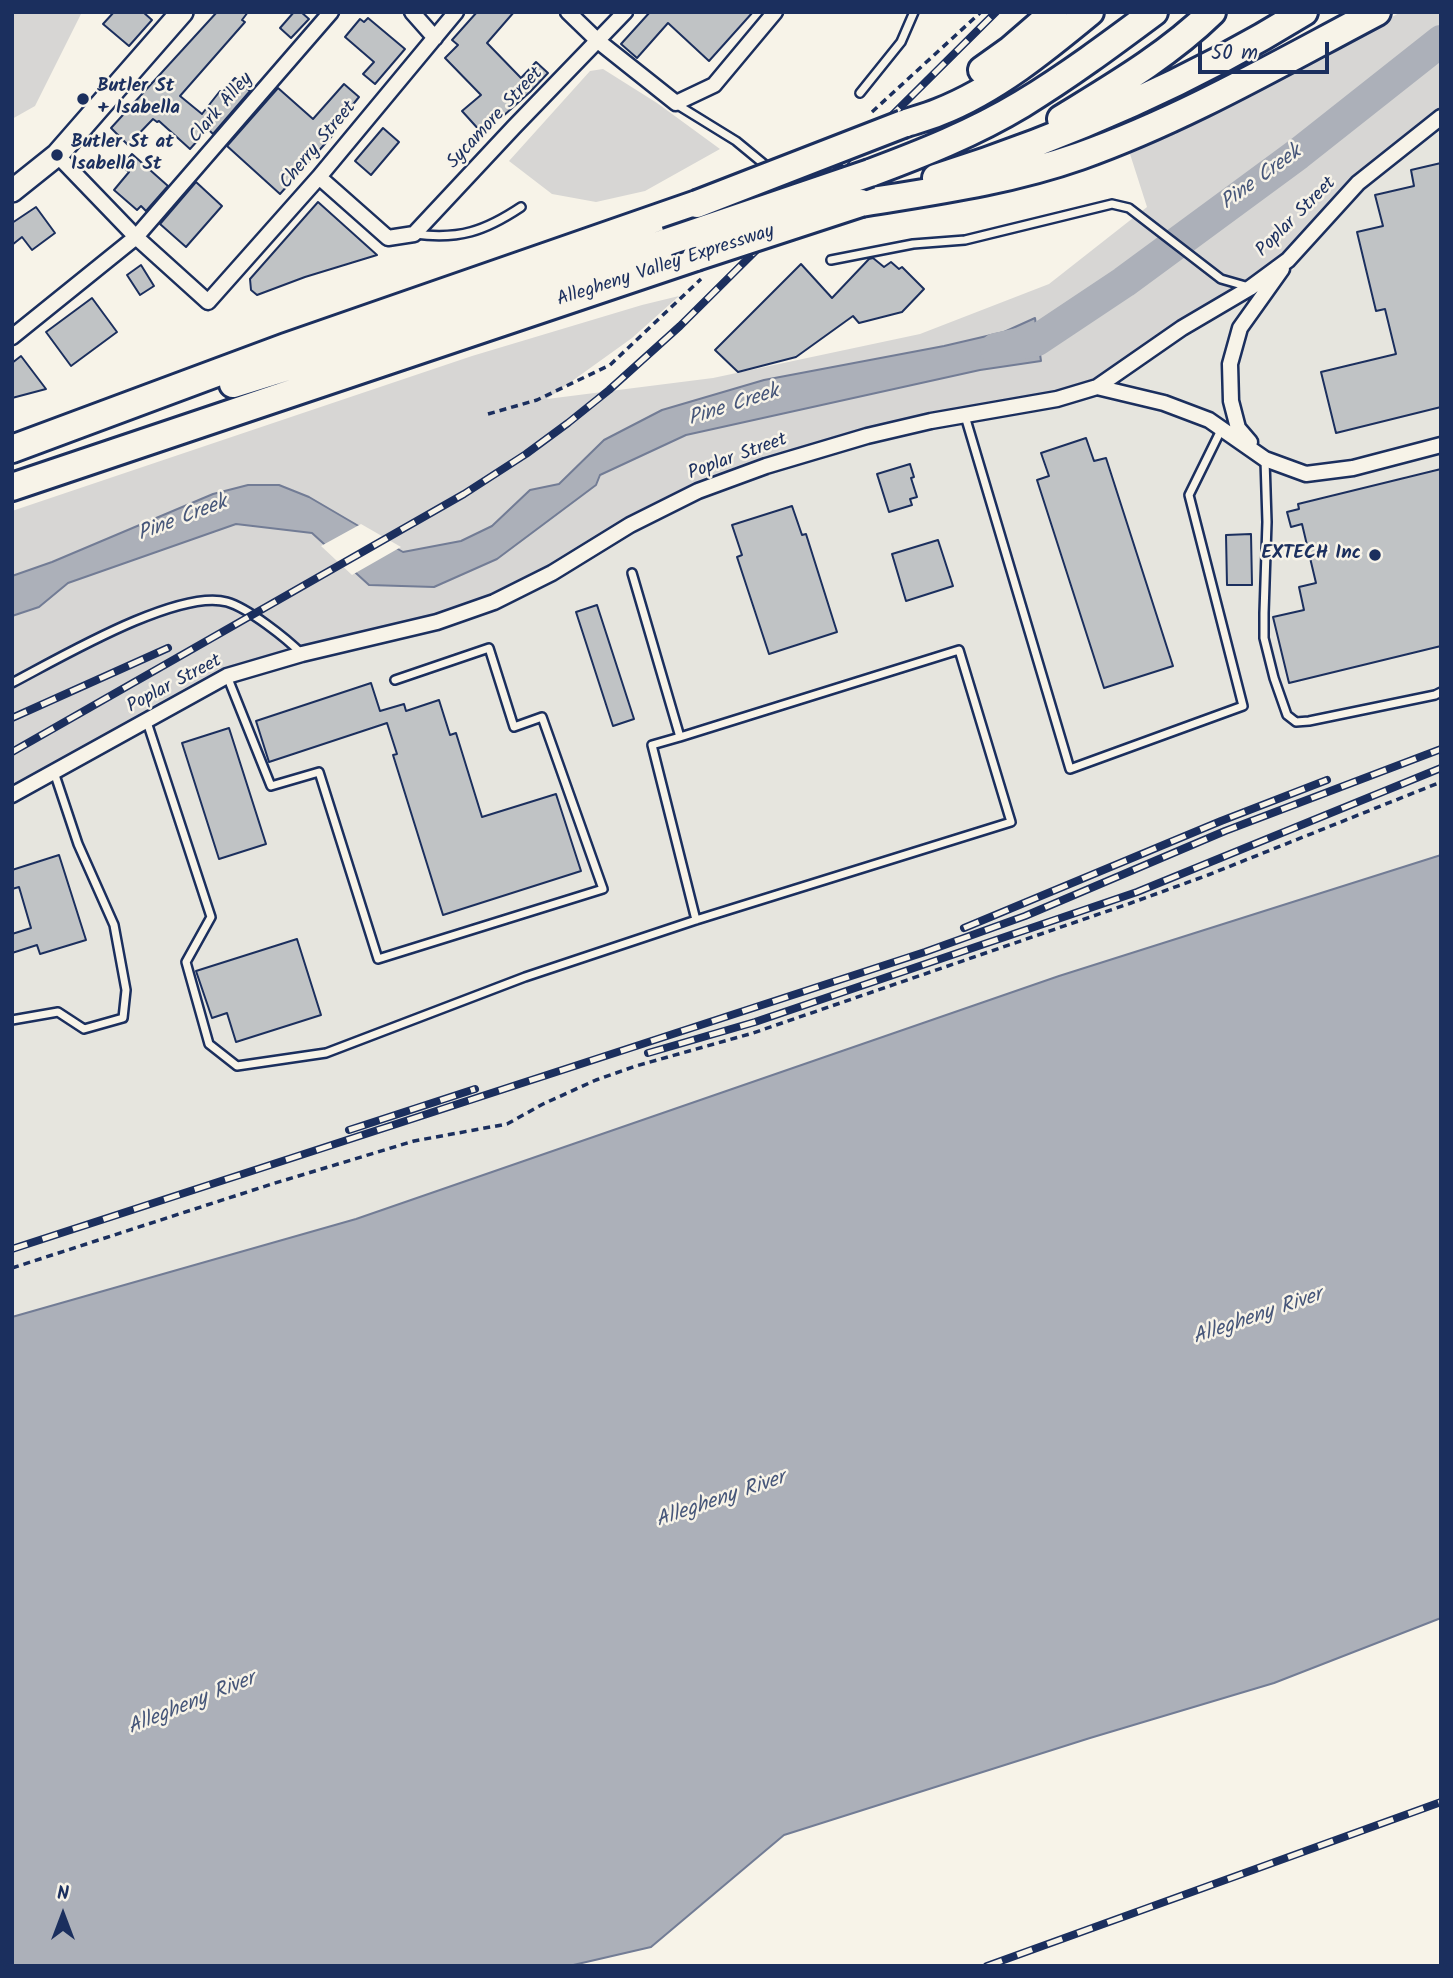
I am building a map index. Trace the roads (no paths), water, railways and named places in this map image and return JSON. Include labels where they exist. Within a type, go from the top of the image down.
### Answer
[{"type":"highway","points":[[903,124],[1010,50],[1054,12]]},
{"type":"highway","points":[[12,451],[286,347],[697,204],[903,124],[939,113],[971,97],[1032,57],[1090,12]]},
{"type":"highway","name":"Allegheny Valley Expressway","points":[[12,451],[412,328],[870,173],[966,133],[1021,105],[1095,56],[1154,12]]},
{"type":"highway","points":[[1005,153],[1119,84],[1180,40],[1212,12]]},
{"type":"highway","name":"Allegheny Valley Expressway","points":[[12,487],[1068,131],[1173,85],[1304,12]]},
{"type":"highway","points":[[861,203],[1001,179],[1080,156],[1194,107],[1377,12]]},
{"type":"street","name":"Clark Alley","points":[[12,337],[136,236],[331,12]]},
{"type":"street","points":[[412,12],[435,38]]},
{"type":"street","name":"Cherry Street","points":[[136,236],[208,302],[319,177],[456,12]]},
{"type":"street","points":[[568,12],[598,41],[676,103],[714,85],[775,12]]},
{"type":"street","name":"Sycamore Street","points":[[414,234],[625,12]]},
{"type":"street","points":[[12,191],[57,155],[177,15]]},
{"type":"street","name":"Poplar Street","points":[[12,795],[227,677],[302,654],[437,622],[494,602],[552,573],[630,525],[698,491],[743,474],[867,436],[1057,399],[1097,387],[1182,328],[1250,288],[1288,260],[1358,183],[1441,117]]},
{"type":"street","points":[[57,155],[136,236]]},
{"type":"street","points":[[319,177],[388,238],[414,234]]},
{"type":"street","points":[[1265,459],[1238,428],[1231,401],[1230,364],[1240,328],[1288,260]]},
{"type":"street","points":[[1097,387],[1164,402],[1209,420],[1265,459],[1306,474],[1353,468],[1441,446]]},
{"type":"lane","points":[[860,93],[901,43],[914,12]]},
{"type":"lane","points":[[676,103],[736,141],[784,179]]},
{"type":"lane","points":[[831,260],[913,243],[965,240],[1112,204],[1129,208],[1221,279],[1250,288]]},
{"type":"lane","points":[[414,234],[438,237],[473,233],[521,207]]},
{"type":"lane","points":[[965,416],[1070,769],[1243,706],[1189,495],[1222,428]]},
{"type":"lane","points":[[1265,459],[1267,522],[1264,638],[1287,715],[1296,722],[1310,720],[1441,692]]},
{"type":"lane","points":[[632,573],[680,737]]},
{"type":"lane","points":[[12,683],[130,623],[176,605],[206,600],[226,601],[239,608],[292,643],[302,654]]},
{"type":"lane","points":[[227,677],[271,786],[319,772],[378,960],[603,890],[542,717],[514,727],[489,648],[395,680]]},
{"type":"lane","points":[[147,722],[211,917],[186,961],[209,1044],[237,1066],[326,1053],[525,977],[696,920],[1011,822],[959,650],[652,745],[696,920]]},
{"type":"lane","points":[[12,1020],[58,1012],[84,1029],[123,1018],[126,990],[114,925],[78,844],[54,772]]},
{"type":"water","points":[[1035,318],[1041,361],[980,370],[686,435],[600,475],[596,485],[497,559],[434,587],[369,585],[312,533],[236,524],[68,583],[39,607],[12,616],[12,576],[52,562],[213,494],[248,485],[279,485],[309,497],[403,552],[461,541],[492,526],[530,490],[559,484],[604,440],[662,410],[764,380],[1004,332]]},
{"type":"water","name":"Allegheny River","points":[[1441,855],[1441,1618],[1274,1683],[784,1835],[651,1947],[569,1966],[12,1966],[12,1317],[356,1219],[1059,976]]},
{"type":"waterway","name":"Pine Creek","points":[[996,349],[1037,340],[1124,282],[1298,154],[1441,41]]},
{"type":"railway","points":[[12,752],[464,494],[568,423],[680,326],[996,12]]},
{"type":"railway","points":[[12,718],[168,648]]},
{"type":"railway","points":[[12,1249],[925,952],[1025,916],[1225,831],[1441,749]]},
{"type":"railway","points":[[648,1053],[755,1022],[1137,892],[1441,768]]},
{"type":"railway","points":[[964,928],[1327,780]]},
{"type":"railway","points":[[349,1130],[475,1089]]},
{"type":"railway","points":[[987,1966],[1441,1802]]},
{"type":"place","name":"Butler St + Isabella","points":[[83,99]]},
{"type":"place","name":"Butler St at Isabella St","points":[[57,155]]},
{"type":"place","name":"EXTECH Inc","points":[[1375,555]]}]
